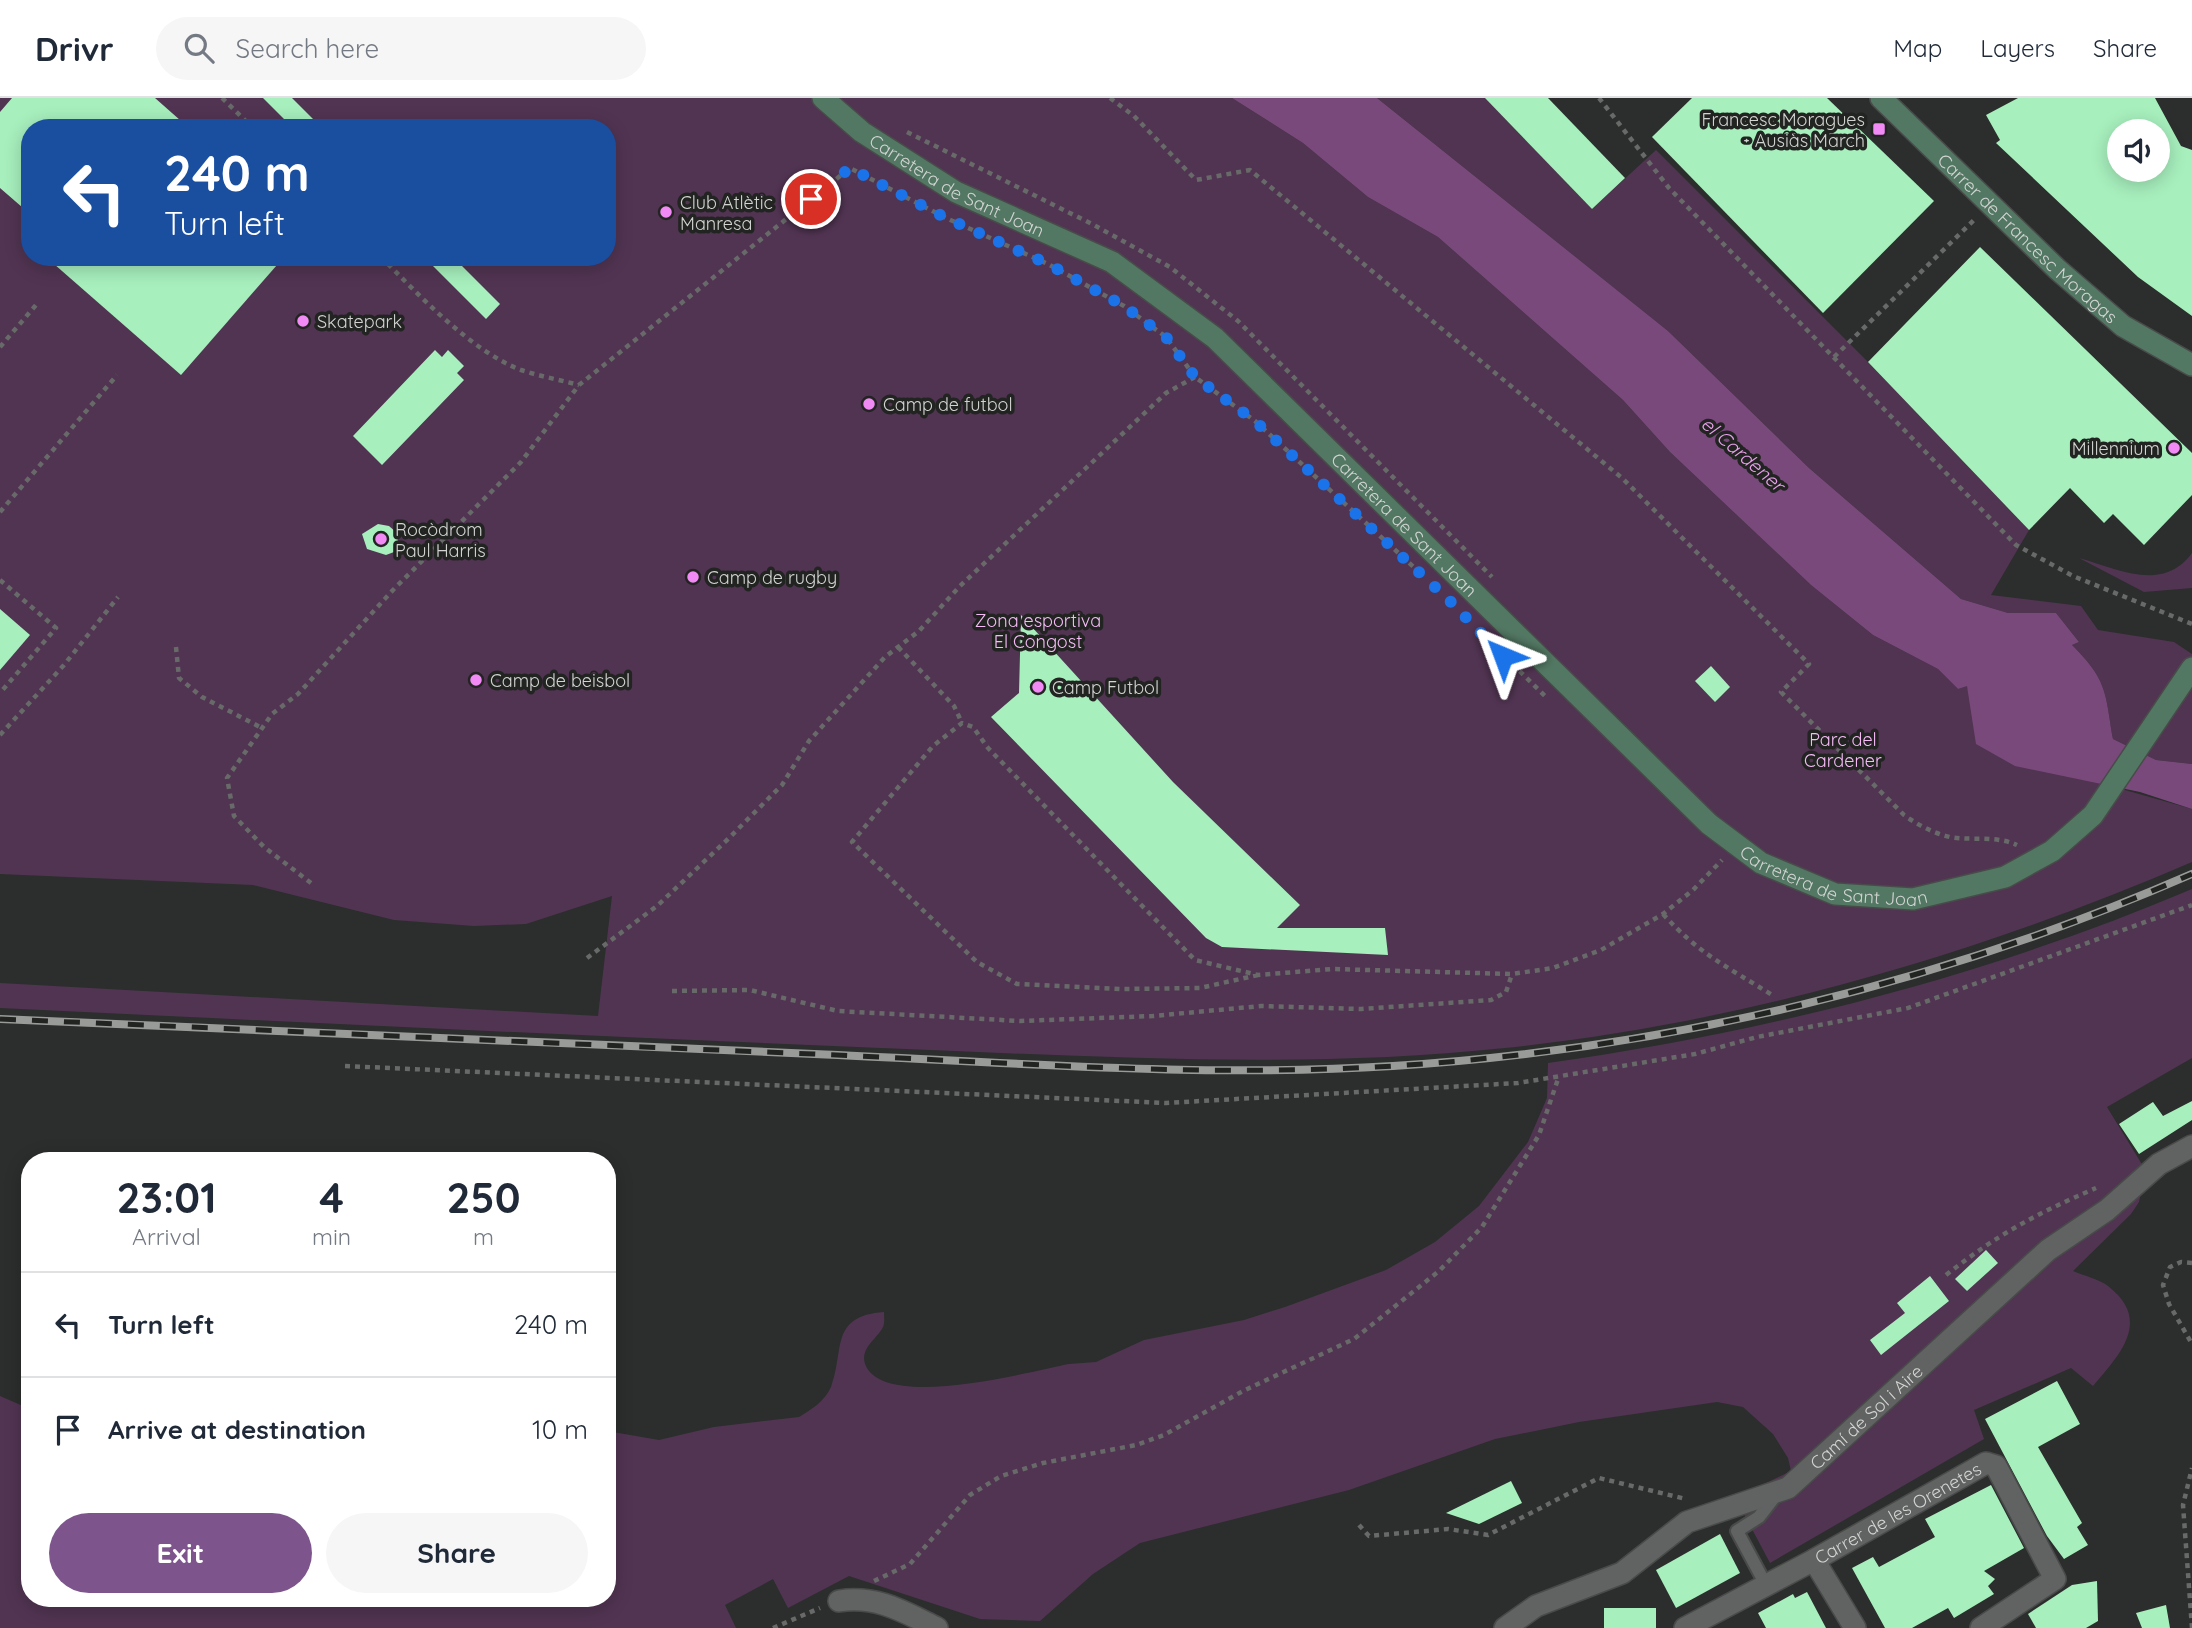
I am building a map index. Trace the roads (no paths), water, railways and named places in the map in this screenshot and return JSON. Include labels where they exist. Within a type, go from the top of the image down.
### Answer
[{"type":"street","name":"Carretera de Sant Joan","points":[[824,98],[862,132],[956,192],[1112,262],[1215,338],[1700,815],[1761,863],[1835,894],[1913,899],[2005,877],[2052,851],[2093,815],[2192,668]]},
{"type":"street","name":"Carrer de Francesc Moragas","points":[[1881,98],[2057,270],[2123,326],[2190,364]]},
{"type":"street","name":"Camí de Sol i Aire","points":[[1505,1628],[1536,1606],[1622,1573],[1687,1521],[1788,1488],[2048,1250],[2107,1210],[2159,1164],[2192,1146]]},
{"type":"street","name":"Carrer de les Orenetes","points":[[1685,1628],[1814,1560],[1986,1463],[1996,1466],[2055,1579],[1981,1628]]},
{"type":"street","points":[[1814,1560],[1855,1628]]},
{"type":"street","points":[[850,1599],[886,1603],[937,1628]]},
{"type":"lane","points":[[1766,1585],[1737,1531],[1759,1517],[1780,1490]]},
{"type":"water","name":"el Cardener","points":[[1232,98],[1377,98],[1668,331],[1809,468],[1961,599],[2008,613],[2056,613],[2079,642],[2072,645],[2099,678],[2106,698],[2113,739],[2156,760],[2192,764],[2192,809],[2140,792],[2015,766],[1976,744],[1967,686],[1958,689],[1938,669],[1873,635],[1811,585],[1670,452],[1623,400],[1438,237],[1368,197],[1303,143]]},
{"type":"railway","points":[[0,1019],[1104,1068],[1249,1070],[1393,1066],[1598,1044],[1700,1027],[1801,1005],[1901,979],[2000,948],[2097,913],[2192,874]]},
{"type":"place","name":"Francesc Moragues - Ausiàs March","points":[[1879,129]]},
{"type":"place","name":"Club Atlètic Manresa","points":[[666,212]]},
{"type":"place","name":"Skatepark","points":[[303,321]]},
{"type":"place","name":"Camp de futbol","points":[[869,404]]},
{"type":"place","name":"Millennium","points":[[2174,448]]},
{"type":"place","name":"Rocòdrom Paul Harris","points":[[381,539]]},
{"type":"place","name":"Camp de rugby","points":[[693,577]]},
{"type":"place","name":"Camp de beisbol","points":[[476,680]]},
{"type":"place","name":"Camp Futbol","points":[[1038,687]]},
{"type":"park label","name":"Zona esportiva El Congost","points":[[1038,630]]},
{"type":"park label","name":"Parc del Cardener","points":[[1843,749]]}]
